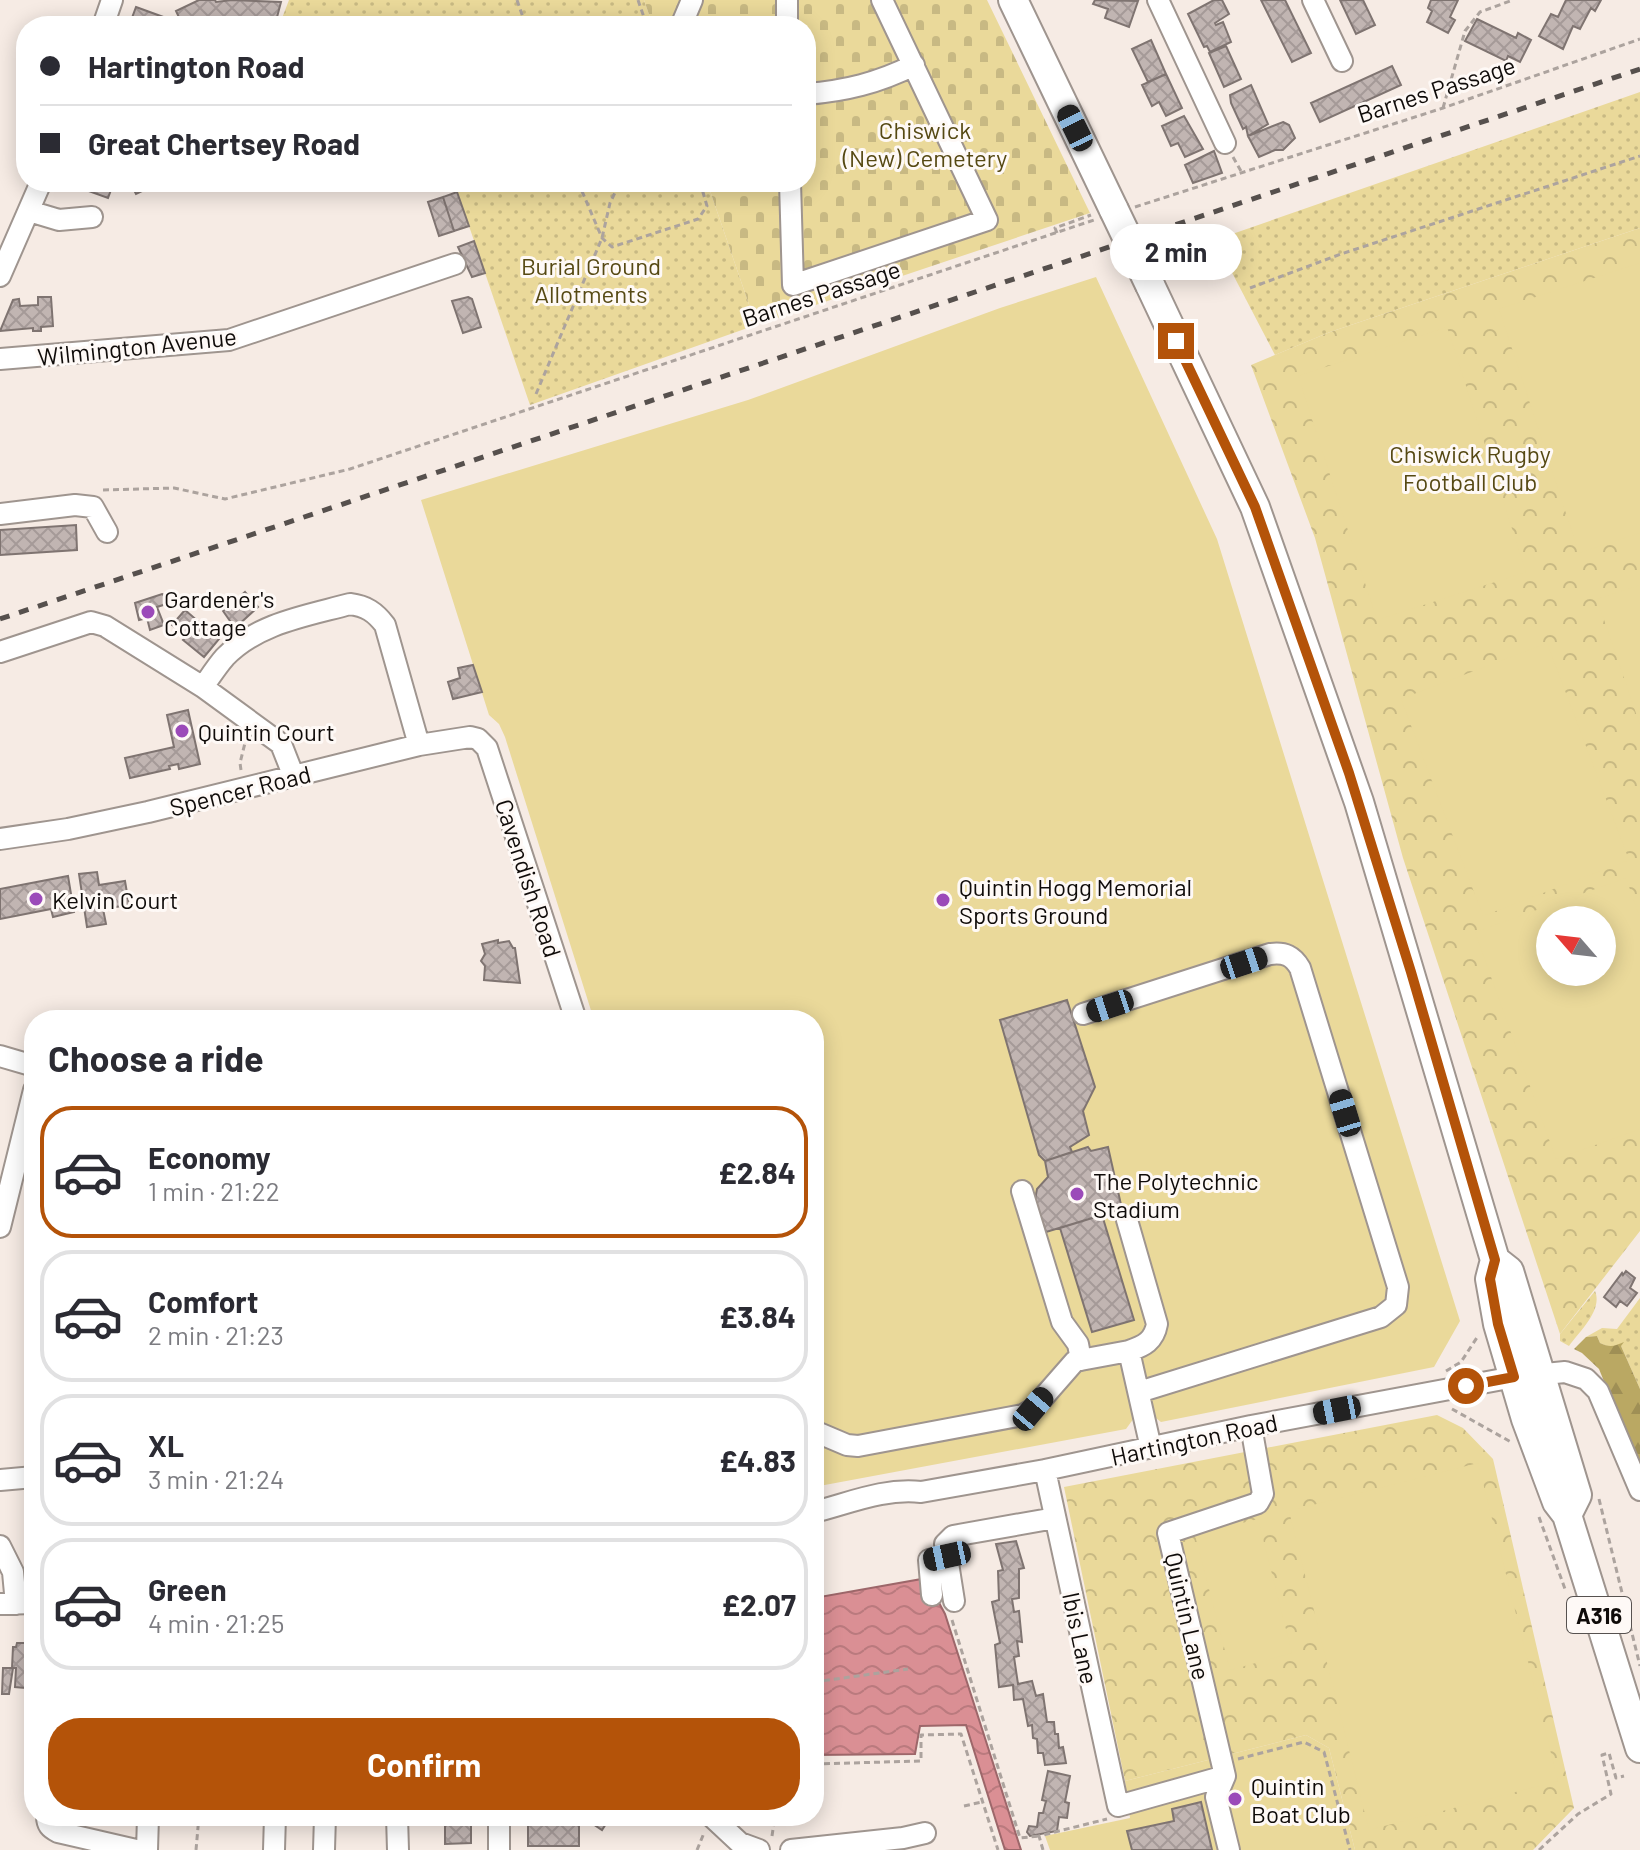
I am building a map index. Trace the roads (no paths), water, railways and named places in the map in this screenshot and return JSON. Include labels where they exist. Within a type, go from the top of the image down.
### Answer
[{"type":"highway","name":"A316","points":[[1013,0],[1108,212],[1150,285],[1255,507],[1359,802],[1495,1260],[1490,1279],[1498,1324],[1527,1375],[1577,1495],[1567,1515],[1640,1748]]},
{"type":"highway","name":"A316","points":[[1495,1260],[1509,1271],[1527,1375]]},
{"type":"street","points":[[790,192],[793,285],[987,220],[882,0]]},
{"type":"street","points":[[1158,0],[1225,143]]},
{"type":"street","points":[[1313,0],[1342,61]]},
{"type":"street","points":[[816,93],[840,92],[884,80],[914,65]]},
{"type":"street","points":[[0,276],[37,192]]},
{"type":"street","points":[[29,211],[59,220],[92,217]]},
{"type":"street","name":"Wilmington Avenue","points":[[0,359],[229,340],[455,264]]},
{"type":"street","points":[[0,514],[75,505],[93,507],[107,532]]},
{"type":"street","points":[[203,687],[223,659],[240,643],[272,625],[350,604],[360,605],[372,610],[385,625],[419,745]]},
{"type":"street","points":[[0,652],[91,622],[98,623],[203,687],[281,744],[294,777]]},
{"type":"street","name":"Spencer Road","points":[[0,839],[68,829],[246,790],[419,745],[470,737],[478,739]]},
{"type":"street","name":"Cavendish Road","points":[[478,739],[487,748],[573,1010]]},
{"type":"street","points":[[1083,1014],[1270,954],[1287,954],[1295,959],[1398,1287],[1396,1305],[1381,1317],[1139,1392]]},
{"type":"street","points":[[0,1056],[24,1063]]},
{"type":"street","points":[[0,1227],[24,1130]]},
{"type":"street","points":[[1022,1191],[1062,1322],[1078,1344],[1081,1360]]},
{"type":"street","points":[[824,1435],[858,1446],[1023,1415],[1033,1409],[1070,1365],[1129,1351],[1147,1343],[1156,1333],[1157,1324],[1127,1220]]},
{"type":"street","points":[[1129,1351],[1151,1448]]},
{"type":"street","name":"Hartington Road","points":[[824,1510],[845,1505],[852,1500],[901,1490],[921,1492],[1045,1470],[1251,1426],[1527,1375],[1560,1372],[1586,1379],[1598,1391],[1640,1490]]},
{"type":"street","name":"Quintin Lane","points":[[1224,1769],[1168,1533],[1258,1503],[1263,1494],[1251,1426]]},
{"type":"street","name":"Ibis Lane","points":[[1045,1470],[1118,1806],[1224,1769]]},
{"type":"street","points":[[0,1480],[24,1478]]},
{"type":"street","points":[[954,1601],[945,1544],[953,1536],[1055,1518]]},
{"type":"street","points":[[0,1546],[13,1572],[17,1604]]},
{"type":"street","points":[[932,1595],[929,1560],[947,1556]]},
{"type":"street","points":[[1224,1769],[1216,1797],[1229,1850]]},
{"type":"street","points":[[49,1826],[58,1832],[136,1850]]},
{"type":"street","points":[[147,1850],[148,1826]]},
{"type":"street","points":[[274,1850],[275,1826]]},
{"type":"street","points":[[324,1850],[325,1826]]},
{"type":"street","points":[[397,1826],[398,1849]]},
{"type":"street","points":[[499,1826],[499,1850]]},
{"type":"street","points":[[722,1826],[740,1843],[766,1845]]},
{"type":"street","points":[[791,1850],[904,1844],[925,1833]]},
{"type":"water","points":[[933,1577],[937,1599],[945,1614],[1021,1850],[1005,1850],[966,1725],[920,1726],[915,1754],[824,1755],[824,1596]]},
{"type":"railway","points":[[0,619],[1640,69]]},
{"type":"place","name":"Gardener's Cottage","points":[[148,612]]},
{"type":"place","name":"Quintin Court","points":[[182,731]]},
{"type":"place","name":"Kelvin Court","points":[[36,899]]},
{"type":"place","name":"Quintin Hogg Memorial Sports Ground","points":[[943,900]]},
{"type":"place","name":"The Polytechnic Stadium","points":[[1077,1194]]},
{"type":"place","name":"Quintin Boat Club","points":[[1235,1799]]},
{"type":"park label","name":"Chiswick (New) Cemetery","points":[[925,143]]},
{"type":"park label","name":"Burial Ground Allotments","points":[[591,279]]},
{"type":"park label","name":"Chiswick Rugby Football Club","points":[[1470,467]]}]
